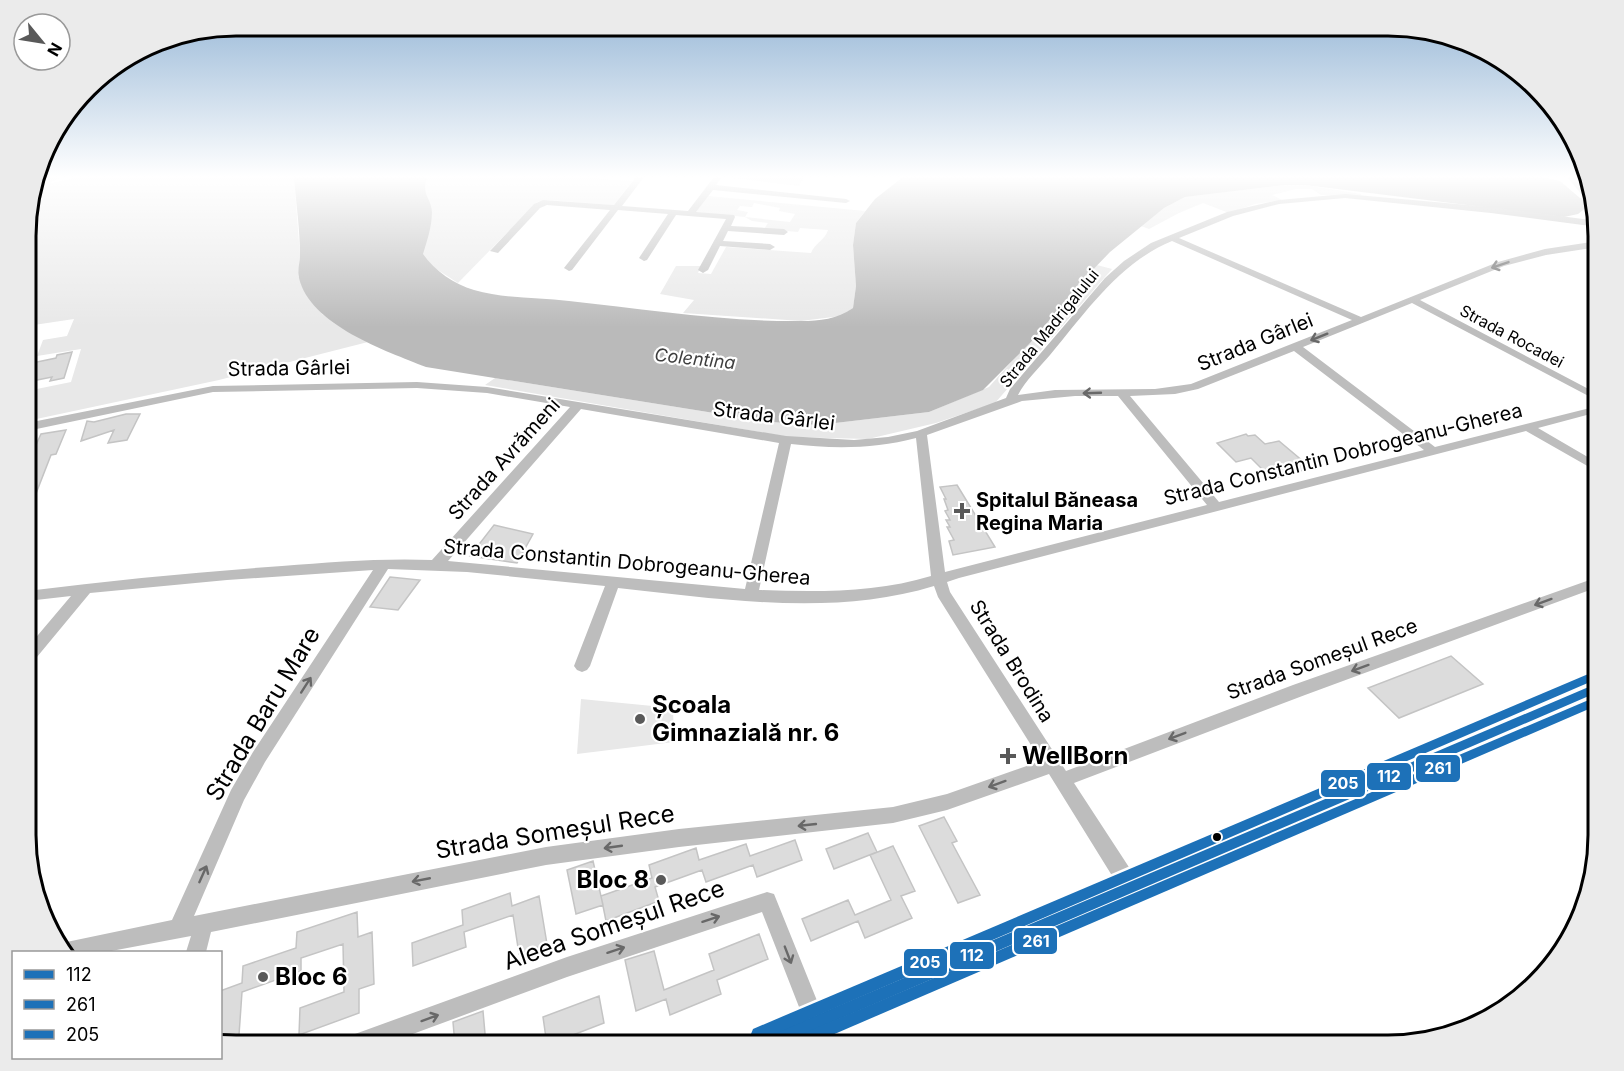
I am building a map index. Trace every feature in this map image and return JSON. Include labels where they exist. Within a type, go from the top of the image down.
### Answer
[{"type":"main road","points":[[786,1035],[1588,691]]},
{"type":"street","points":[[495,252],[518,227]]},
{"type":"street","points":[[570,268],[602,227]]},
{"type":"street","points":[[644,258],[664,227]]},
{"type":"street","name":"Strada Madrigalului","points":[[1010,403],[1014,391],[1108,280],[1137,255],[1193,227]]},
{"type":"street","points":[[703,270],[727,228],[784,232]]},
{"type":"street","points":[[1170,237],[1360,320]]},
{"type":"street","points":[[718,243],[770,247]]},
{"type":"street","name":"Strada Gârlei","points":[[36,425],[224,388],[417,385],[466,387],[786,440],[845,444],[879,441],[921,433],[1035,395],[1169,391],[1194,387],[1501,264],[1545,252],[1588,246]]},
{"type":"street","name":"Strada Rocadei","points":[[1411,299],[1588,393]]},
{"type":"street","points":[[1296,347],[1433,452]]},
{"type":"street","points":[[1120,392],[1216,507]]},
{"type":"street","name":"Strada Avrămeni","points":[[436,565],[578,405]]},
{"type":"street","name":"Strada Constantin Dobrogeanu-Gherea","points":[[36,595],[160,579],[384,565],[436,565],[751,595],[816,597],[861,595],[899,590],[939,580],[958,573],[1588,412]]},
{"type":"street","points":[[1527,427],[1588,462]]},
{"type":"street","name":"Strada Brodina","points":[[921,433],[939,580],[943,593],[1131,888]]},
{"type":"street","points":[[751,595],[786,440]]},
{"type":"street","name":"Strada Baru Mare","points":[[179,927],[243,786],[384,565]]},
{"type":"street","points":[[582,666],[613,583]]},
{"type":"street","name":"Strada Someșul Rece","points":[[72,949],[546,856],[679,838],[893,815],[1056,772],[1310,686],[1588,586]]},
{"type":"street","points":[[36,648],[86,588]]},
{"type":"street","name":"Aleea Someșul Rece","points":[[385,1035],[567,967],[766,901],[814,1023]]},
{"type":"street","points":[[196,951],[204,923]]},
{"type":"shaded area","points":[[37,227],[298,227],[300,255],[298,276],[322,314],[368,342],[219,380],[36,419],[36,389],[71,382],[81,349],[37,356],[43,340],[67,336],[74,319],[36,325]]},
{"type":"shaded area","points":[[429,227],[513,227],[458,283],[430,265],[422,254]]},
{"type":"shaded area","points":[[765,227],[855,227],[853,245],[856,286],[853,308],[841,316],[801,321],[683,313],[694,300],[660,294],[676,266],[701,266],[698,273],[711,274],[726,247],[811,253],[828,230],[800,228],[798,232],[764,229]]},
{"type":"shaded area","points":[[1097,265],[1112,269],[995,403],[936,423],[868,439],[789,437],[485,385],[495,378],[771,422],[818,425],[929,412],[989,387]]},
{"type":"shaded area","points":[[581,699],[673,708],[674,742],[577,754]]},
{"type":"water","name":"Colentina","points":[[299,227],[430,227],[423,254],[433,266],[459,284],[486,293],[714,317],[808,321],[835,317],[853,308],[856,286],[853,245],[855,227],[1141,227],[1110,252],[1030,343],[983,390],[929,412],[818,425],[771,422],[426,367],[352,334],[333,323],[318,309],[306,295],[298,275]]},
{"type":"building","points":[[72,352],[64,378],[50,381],[52,377],[36,380],[36,362],[56,358],[57,355]]},
{"type":"building","points":[[126,414],[140,414],[127,440],[108,443],[114,430],[81,441],[87,421],[94,422]]},
{"type":"building","points":[[66,430],[56,454],[51,455],[36,493],[36,445],[41,434]]},
{"type":"building","points":[[1246,434],[1255,435],[1265,444],[1279,441],[1311,468],[1272,479],[1251,458],[1236,462],[1217,443]]},
{"type":"building","name":"Spitalul Băneasa Regina Maria","points":[[957,485],[995,547],[953,555],[949,541],[954,540],[947,527],[950,527],[946,520],[950,520],[945,511],[948,510],[944,499],[946,499],[940,487]]},
{"type":"building","points":[[494,525],[533,534],[517,563],[470,556]]},
{"type":"building","points":[[390,577],[420,580],[398,610],[370,607]]},
{"type":"building","points":[[1451,656],[1483,684],[1399,718],[1368,688]]},
{"type":"building","points":[[944,817],[957,841],[952,843],[980,895],[958,903],[919,826]]},
{"type":"building","points":[[868,833],[877,852],[834,869],[826,849]]},
{"type":"building","name":"Bloc 8","points":[[795,840],[802,860],[757,877],[753,865],[706,882],[702,870],[655,887],[659,901],[606,921],[601,896],[652,878],[649,865],[696,848],[699,860],[746,844],[750,856]]},
{"type":"building","points":[[893,846],[915,891],[901,896],[912,918],[865,938],[858,921],[811,941],[802,919],[848,900],[855,915],[891,900],[870,855]]},
{"type":"building","points":[[593,861],[603,905],[576,914],[567,870]]},
{"type":"building","points":[[510,893],[512,906],[539,896],[547,944],[519,954],[513,915],[464,932],[466,947],[413,966],[412,943],[463,925],[462,910]]},
{"type":"building","name":"Bloc 6","points":[[357,912],[358,937],[372,932],[374,984],[359,989],[359,1013],[299,1035],[300,1008],[344,992],[343,944],[301,958],[301,971],[242,992],[239,1035],[222,1035],[222,990],[242,983],[243,966],[296,948],[297,932]]},
{"type":"building","points":[[759,934],[768,959],[717,980],[721,994],[670,1015],[666,999],[636,1011],[625,960],[654,951],[664,990],[714,970],[709,954]]},
{"type":"building","points":[[599,996],[604,1023],[573,1035],[546,1035],[543,1017]]},
{"type":"building","points":[[483,1011],[485,1035],[454,1035],[453,1022]]},
{"type":"transit line","name":"205","points":[[758,1034],[1588,678]]},
{"type":"transit line","name":"112","points":[[786,1035],[1588,691]]},
{"type":"transit line","name":"261","points":[[816,1035],[1588,704]]},
{"type":"place","name":"Spitalul Băneasa Regina Maria","points":[[962,511]]},
{"type":"place","name":"Școala Gimnazială nr. 6","points":[[640,719]]},
{"type":"place","name":"WellBorn","points":[[1008,756]]},
{"type":"place","name":"Bloc 8","points":[[661,880]]},
{"type":"place","name":"Bloc 6","points":[[263,977]]}]
